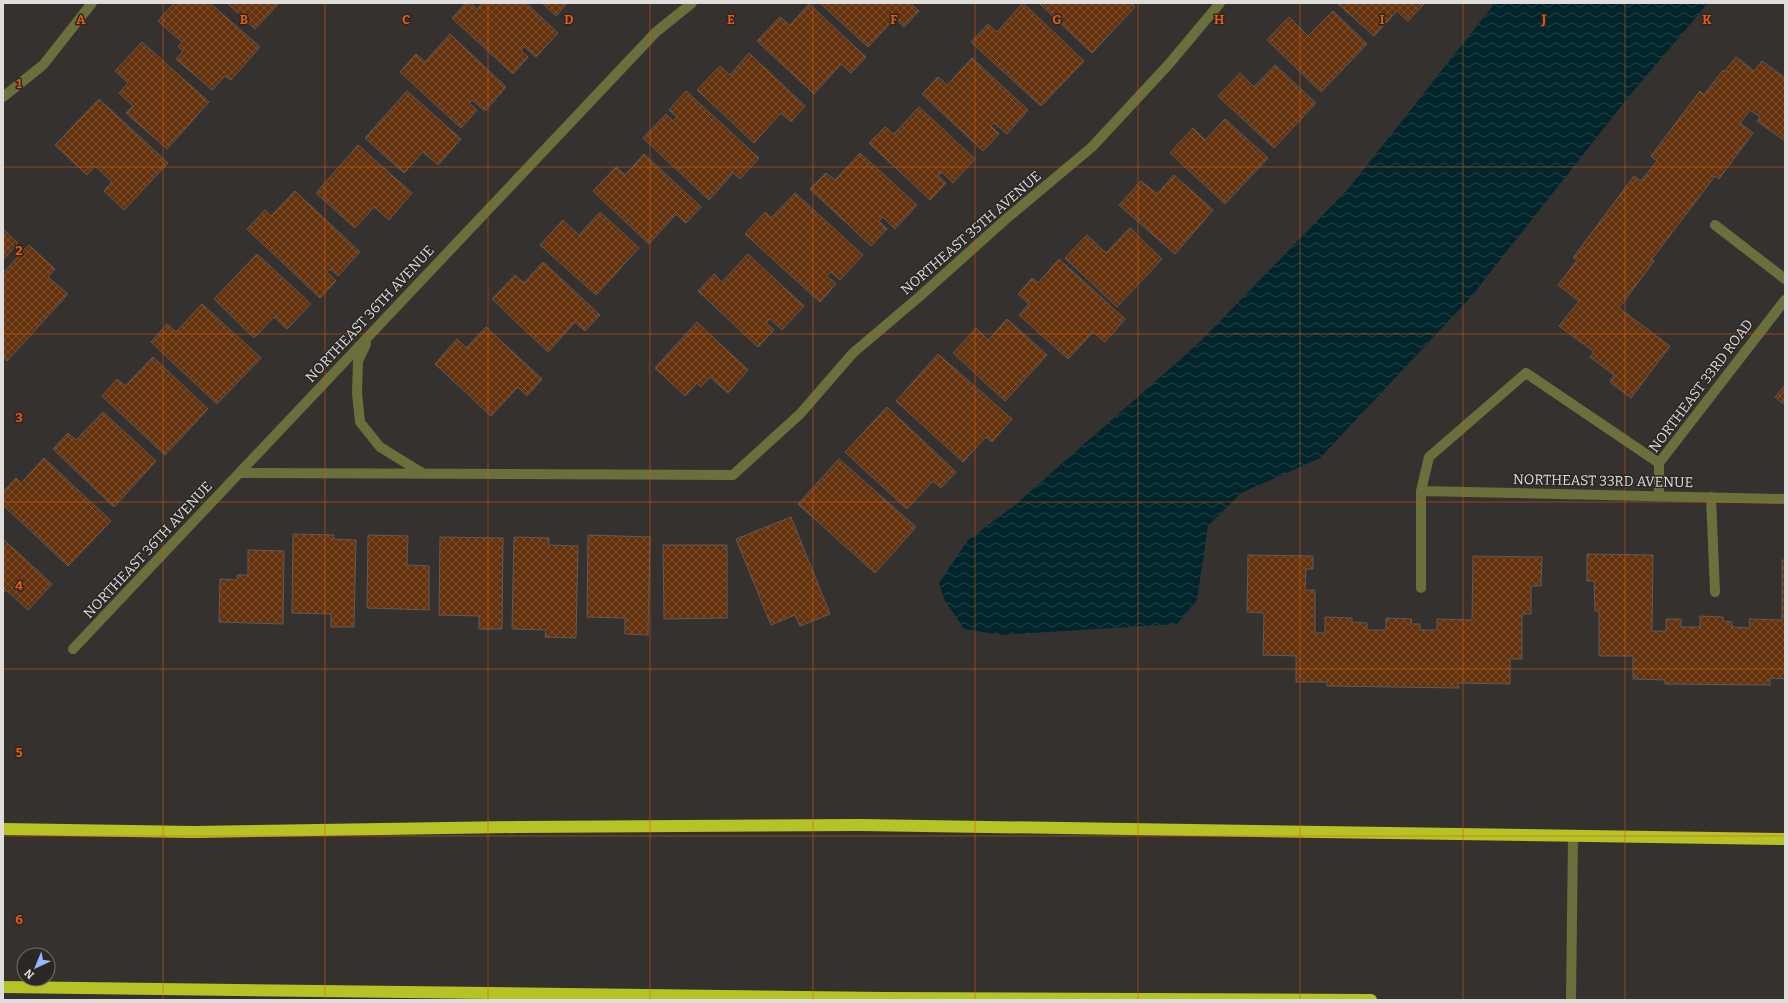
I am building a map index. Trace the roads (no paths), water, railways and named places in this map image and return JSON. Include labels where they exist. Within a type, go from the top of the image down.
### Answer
[{"type":"highway","points":[[3,829],[194,832],[518,827],[861,825],[1785,839]]},
{"type":"highway","points":[[3,987],[885,998],[1371,1000]]},
{"type":"street","points":[[3,97],[43,65],[92,3]]},
{"type":"street","name":"NORTHEAST 36TH AVENUE","points":[[73,649],[656,32],[692,3]]},
{"type":"street","name":"NORTHEAST 35TH AVENUE","points":[[424,474],[733,475],[800,414],[853,352],[919,297],[1006,219],[1092,147],[1169,64],[1220,3]]},
{"type":"street","points":[[1715,225],[1785,279]]},
{"type":"street","name":"NORTHEAST 33RD ROAD","points":[[1659,496],[1659,463],[1785,300]]},
{"type":"street","points":[[370,335],[358,361],[357,394],[360,422],[380,447],[424,474]]},
{"type":"street","points":[[1421,588],[1420,491],[1429,457],[1526,373],[1659,463]]},
{"type":"street","points":[[240,473],[424,474]]},
{"type":"street","name":"NORTHEAST 33RD AVENUE","points":[[1420,491],[1785,499]]},
{"type":"street","points":[[1711,497],[1716,592]]},
{"type":"street","points":[[1571,1000],[1573,836]]},
{"type":"water","points":[[1495,3],[1708,3],[1630,95],[1470,298],[1320,458],[1241,493],[1208,526],[1197,600],[1177,624],[1002,635],[964,629],[944,599],[939,583],[968,540],[1014,506],[1200,342],[1349,188]]}]
